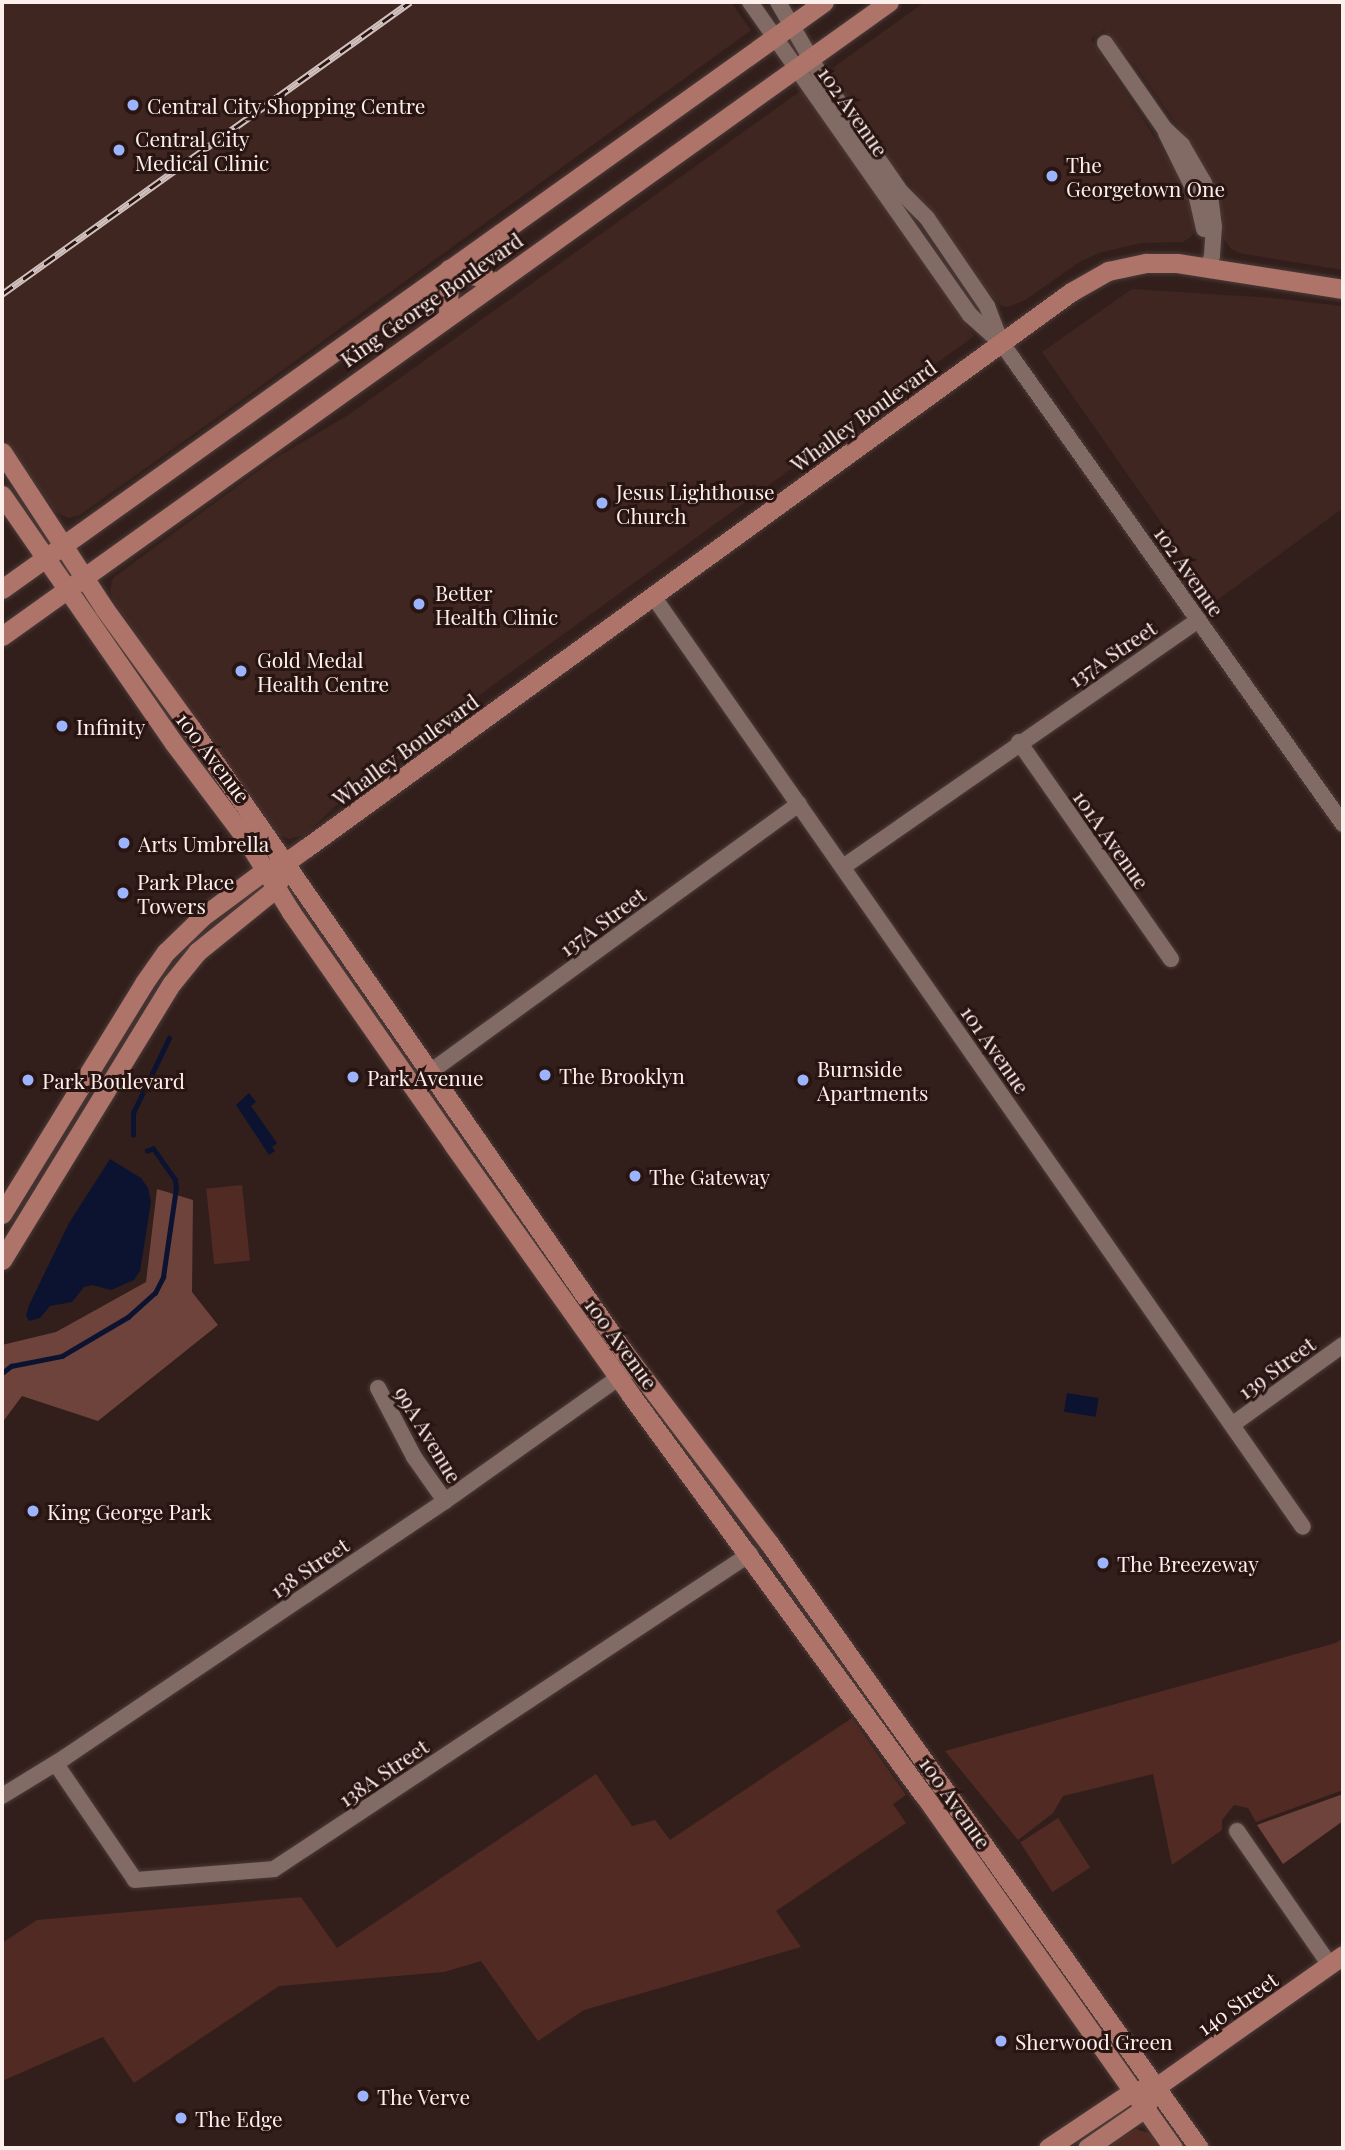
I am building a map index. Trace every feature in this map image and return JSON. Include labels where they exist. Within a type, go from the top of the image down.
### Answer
[{"type":"main road","name":"King George Boulevard","points":[[2,589],[824,2]]},
{"type":"main road","name":"King George Boulevard","points":[[2,636],[495,281],[889,2]]},
{"type":"main road","name":"Whalley Boulevard","points":[[2,1214],[166,952],[202,917],[265,870],[285,863],[1071,292],[1108,271],[1146,263],[1208,267],[1343,289]]},
{"type":"main road","points":[[448,315],[449,269],[495,281]]},
{"type":"main road","name":"100 Avenue","points":[[2,452],[84,576],[429,1072],[750,1554],[1173,2148]]},
{"type":"main road","name":"100 Avenue","points":[[2,495],[276,887],[627,1372],[769,1543],[1199,2148]]},
{"type":"main road","points":[[2,1260],[172,983],[216,933],[276,887],[285,863]]},
{"type":"main road","name":"140 Street","points":[[1048,2148],[1133,2091],[1156,2087],[1336,1960]]},
{"type":"main road","name":"140 Street","points":[[1087,2148],[1145,2108],[1156,2087]]},
{"type":"street","name":"102 Avenue","points":[[750,2],[775,37],[803,62],[970,315],[1001,342],[1343,824]]},
{"type":"street","name":"102 Avenue","points":[[778,2],[793,24],[803,62]]},
{"type":"street","points":[[1105,43],[1164,128],[1202,213],[1202,255],[1208,267]]},
{"type":"street","name":"101 Avenue","points":[[653,596],[1303,1527]]},
{"type":"street","name":"137A Street","points":[[843,867],[1019,742],[1199,620]]},
{"type":"street","name":"101A Avenue","points":[[1019,742],[1171,959]]},
{"type":"street","name":"137A Street","points":[[429,1072],[799,804]]},
{"type":"street","name":"139 Street","points":[[1233,1424],[1343,1345]]},
{"type":"street","name":"138 Street","points":[[2,1796],[56,1764],[445,1501],[627,1372]]},
{"type":"street","name":"99A Avenue","points":[[377,1388],[414,1457],[445,1501]]},
{"type":"street","name":"138A Street","points":[[56,1764],[135,1880],[274,1869],[750,1554]]},
{"type":"street","points":[[1237,1831],[1336,1960]]},
{"type":"shaded area","points":[[2,2],[731,2],[751,30],[250,394],[80,515],[69,518],[55,512],[2,436]]},
{"type":"shaded area","points":[[925,2],[1343,2],[1343,270],[1239,253],[1230,248],[1224,239],[1217,193],[1191,145],[1138,69],[1104,30],[1091,39],[1187,188],[1197,225],[1192,236],[1183,242],[1140,243],[1099,253],[1081,261],[1025,300],[1008,307],[1002,306],[990,295],[903,175],[879,194],[974,336],[456,712],[448,724],[341,801],[305,835],[289,839],[274,833],[114,602],[110,591],[113,578],[277,457],[347,416]]},
{"type":"shaded area","points":[[1132,289],[1272,298],[1343,306],[1343,508],[1216,601],[1042,352]]},
{"type":"shaded area","points":[[242,1185],[250,1261],[214,1264],[206,1189]]},
{"type":"shaded area","points":[[157,1189],[193,1200],[192,1292],[218,1325],[98,1421],[22,1396],[2,1423],[2,1345],[56,1332],[146,1282]]},
{"type":"shaded area","points":[[1343,1638],[1343,1790],[1256,1822],[1248,1808],[1234,1805],[1222,1820],[1222,1830],[1172,1865],[1153,1774],[1063,1796],[1053,1813],[1018,1840],[945,1751],[1336,1643]]},
{"type":"shaded area","points":[[852,1718],[906,1795],[893,1804],[906,1823],[776,1911],[801,1947],[584,2010],[538,2041],[481,1961],[444,1972],[279,1986],[134,2083],[103,2037],[2,2081],[2,1943],[37,1920],[301,1897],[337,1948],[596,1774],[632,1826],[655,1820],[670,1840]]},
{"type":"shaded area","points":[[1343,1794],[1343,1821],[1283,1864],[1257,1825]]},
{"type":"shaded area","points":[[1058,1818],[1090,1867],[1052,1892],[1020,1843]]},
{"type":"shaded area","points":[[1136,2129],[1152,2134],[1164,2148],[1101,2148]]},
{"type":"water","points":[[249,1093],[256,1102],[251,1106],[277,1143],[272,1147],[275,1151],[269,1155],[236,1105]]},
{"type":"water","points":[[110,1159],[141,1178],[148,1188],[151,1202],[140,1271],[134,1280],[111,1290],[92,1285],[84,1287],[72,1302],[50,1306],[40,1318],[29,1321],[26,1315],[30,1303],[69,1223]]},
{"type":"water","points":[[1067,1393],[1099,1398],[1096,1417],[1064,1412]]},
{"type":"waterway","points":[[133,1135],[133,1113],[169,1038]]},
{"type":"waterway","points":[[2,1373],[11,1366],[62,1356],[128,1317],[155,1293],[163,1277],[176,1188],[175,1180],[153,1149],[147,1151]]},
{"type":"railway","points":[[2,294],[410,2]]},
{"type":"place","name":"Central City Shopping Centre","points":[[133,105]]},
{"type":"place","name":"Central City Medical Clinic","points":[[119,150]]},
{"type":"place","name":"The Georgetown One","points":[[1052,176]]},
{"type":"place","name":"Jesus Lighthouse Church","points":[[602,503]]},
{"type":"place","name":"Better Health Clinic","points":[[419,604]]},
{"type":"place","name":"Gold Medal Health Centre","points":[[241,671]]},
{"type":"place","name":"Infinity","points":[[62,726]]},
{"type":"place","name":"Arts Umbrella","points":[[124,843]]},
{"type":"place","name":"Park Place Towers","points":[[123,893]]},
{"type":"place","name":"The Brooklyn","points":[[545,1075]]},
{"type":"place","name":"Park Avenue","points":[[353,1077]]},
{"type":"place","name":"Park Boulevard","points":[[28,1080]]},
{"type":"place","name":"Burnside Apartments","points":[[803,1080]]},
{"type":"place","name":"The Gateway","points":[[635,1176]]},
{"type":"place","name":"King George Park","points":[[33,1511]]},
{"type":"place","name":"The Breezeway","points":[[1103,1563]]},
{"type":"place","name":"Sherwood Green","points":[[1001,2041]]},
{"type":"place","name":"The Verve","points":[[363,2096]]},
{"type":"place","name":"The Edge","points":[[181,2118]]}]
